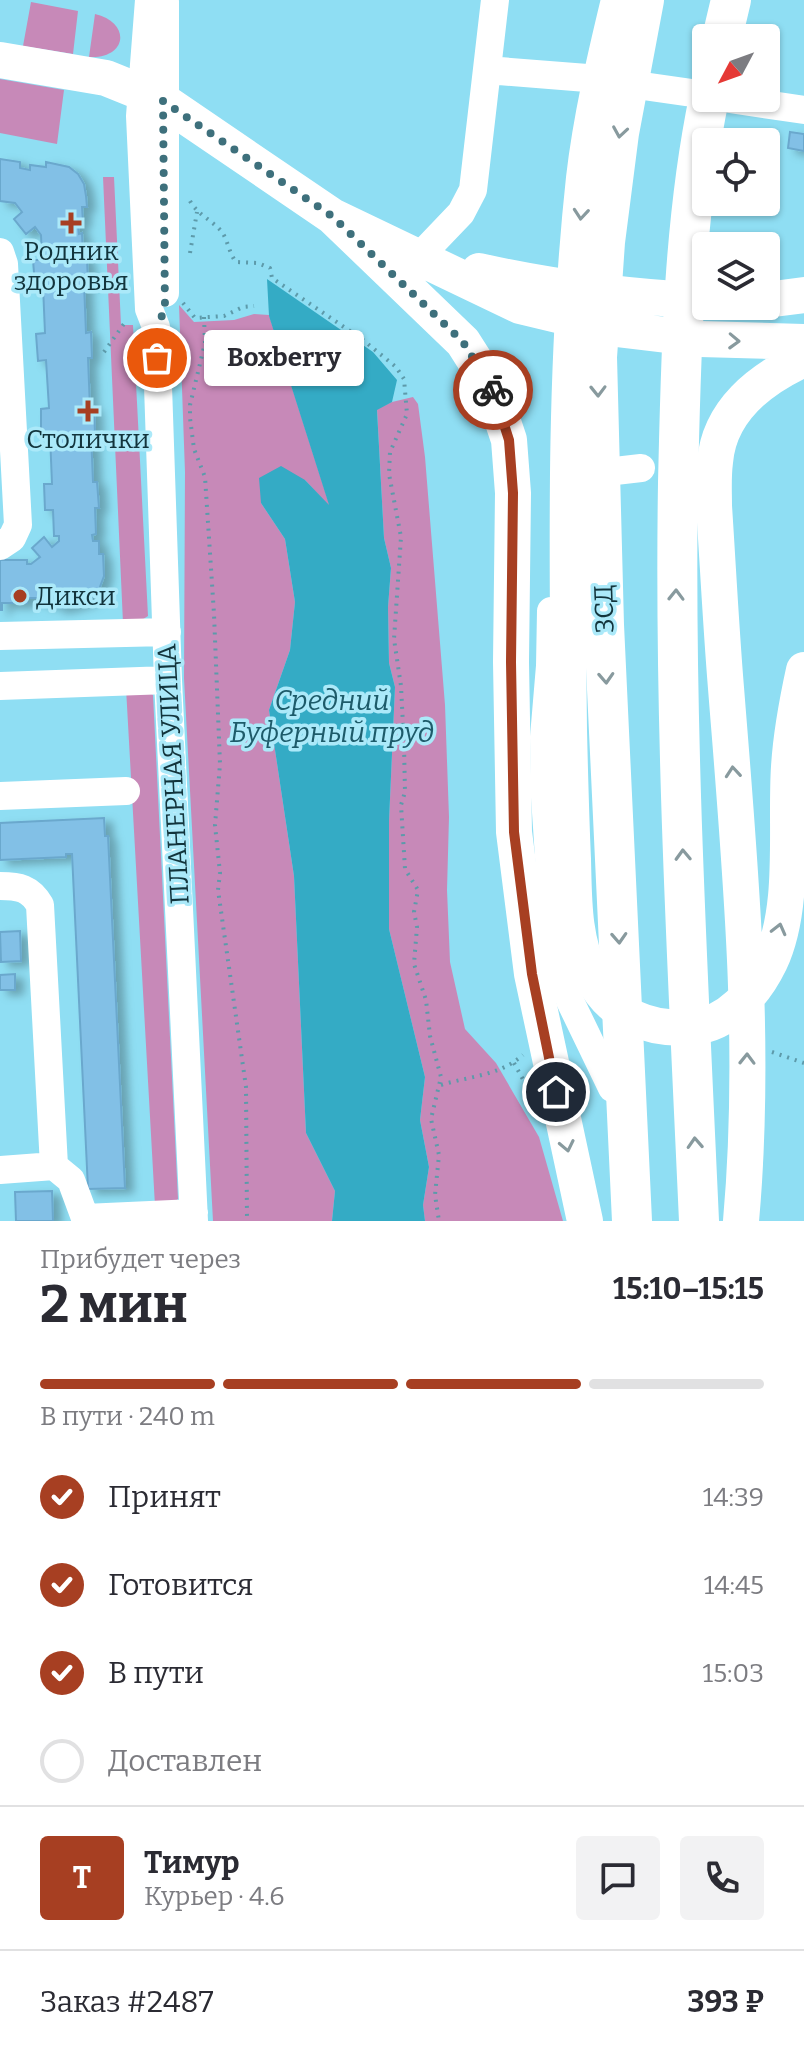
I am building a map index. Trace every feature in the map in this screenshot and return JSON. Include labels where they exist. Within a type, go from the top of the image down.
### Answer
[{"type":"highway","name":"ЗСД","points":[[632,1221],[604,625],[597,357],[605,242],[619,133],[644,0]]},
{"type":"highway","points":[[725,24],[731,0]]},
{"type":"highway","points":[[699,1221],[676,618],[681,351],[698,159],[706,112]]},
{"type":"main road","points":[[619,0],[584,175],[571,339],[566,481],[570,799],[575,915],[580,951],[593,979],[612,1004],[638,1022],[668,1029],[700,1026],[724,1017],[750,994],[771,961],[782,921],[789,765],[804,670]]},
{"type":"main road","points":[[0,60],[106,78],[152,96],[332,216],[520,306],[616,329],[700,339],[804,342]]},
{"type":"main road","points":[[332,216],[463,342],[491,386],[509,440],[513,493],[511,662],[514,832],[532,974],[585,1221]]},
{"type":"main road","points":[[419,257],[524,281],[622,297],[692,300]]},
{"type":"main road","points":[[780,298],[804,295]]},
{"type":"main road","points":[[741,1221],[746,1164],[748,1036],[743,885],[714,506],[715,459],[725,423],[751,390],[804,359]]},
{"type":"street","name":"ПЛАНЕРНАЯ УЛИЦА","points":[[149,0],[152,96]]},
{"type":"street","name":"ПЛАНЕРНАЯ УЛИЦА","points":[[165,0],[141,174],[149,309],[156,327],[168,680],[194,1217]]},
{"type":"street","points":[[419,257],[461,213],[473,190],[495,0]]},
{"type":"street","points":[[487,70],[587,78],[692,94]]},
{"type":"street","points":[[0,252],[4,264],[18,525],[12,538],[0,546]]},
{"type":"street","points":[[612,1088],[570,1001],[555,947],[544,737],[555,550],[583,494],[615,471],[641,468]]},
{"type":"street","points":[[0,636],[167,632]]},
{"type":"street","points":[[0,686],[168,680]]},
{"type":"street","points":[[0,796],[126,791]]},
{"type":"street","points":[[0,886],[16,886],[32,891],[40,905],[54,1166]]},
{"type":"street","points":[[0,1170],[54,1166],[71,1180],[85,1219],[194,1217]]},
{"type":"path","points":[[190,201],[198,213],[224,235],[236,262],[258,263],[270,268],[272,278],[363,340],[396,367],[404,379],[407,414],[390,452],[389,474],[401,537],[394,639],[401,686],[404,745],[405,792],[401,805],[405,869],[418,890],[414,912],[417,927],[414,964],[426,1000],[441,1085],[431,1119],[439,1155],[435,1195],[439,1221]]},
{"type":"path","points":[[180,300],[195,318],[224,316],[243,307],[254,306]]},
{"type":"path","points":[[204,317],[205,343],[190,405],[190,418],[194,449],[205,477],[220,764],[215,825],[220,873],[218,890],[246,1087],[247,1221]]},
{"type":"path","points":[[104,352],[126,321]]},
{"type":"path","points":[[441,1085],[509,1067],[524,1054]]},
{"type":"shaded area","points":[[31,2],[78,11],[73,54],[23,46]]},
{"type":"shaded area","points":[[95,14],[115,25],[120,40],[111,52],[89,57]]},
{"type":"shaded area","points":[[0,79],[64,90],[57,144],[0,133]]},
{"type":"shaded area","points":[[103,177],[114,177],[121,325],[133,325],[148,616],[137,623],[123,623]]},
{"type":"shaded area","points":[[179,305],[194,322],[269,315],[330,507],[305,480],[261,503],[285,539],[295,602],[290,650],[269,710],[294,876],[306,1133],[335,1191],[332,1221],[213,1221],[184,678],[185,472]]},
{"type":"shaded area","points":[[413,397],[418,404],[425,457],[445,705],[450,962],[465,1029],[496,1063],[539,1137],[563,1221],[425,1221],[423,1205],[429,1167],[420,1120],[425,1077],[389,929],[389,821],[395,687],[389,663],[391,568],[384,538],[377,409]]},
{"type":"shaded area","points":[[141,687],[153,695],[178,1199],[171,1205],[155,1206],[126,688]]},
{"type":"water","name":"Средний Буферный пруд","points":[[267,279],[373,352],[397,380],[392,402],[377,410],[384,538],[391,568],[389,663],[395,687],[389,821],[389,929],[425,1077],[420,1120],[429,1167],[423,1205],[425,1221],[332,1221],[335,1191],[306,1133],[294,876],[269,710],[290,650],[295,602],[285,539],[261,503],[259,478],[281,466],[305,480],[329,505],[269,316]]},
{"type":"building","points":[[790,132],[804,134],[804,151],[788,148]]},
{"type":"building","points":[[0,159],[20,162],[20,168],[30,170],[30,165],[46,167],[46,162],[69,167],[84,184],[86,196],[87,207],[82,207],[83,222],[78,223],[79,234],[82,233],[83,259],[87,259],[88,283],[84,283],[86,333],[91,332],[92,358],[88,358],[90,408],[94,407],[95,433],[91,433],[93,482],[97,482],[99,508],[95,508],[96,534],[92,535],[93,541],[99,541],[99,554],[103,554],[104,576],[98,592],[89,600],[67,607],[56,608],[56,603],[41,603],[40,598],[27,598],[27,603],[2,603],[0,610],[0,556],[1,560],[27,560],[27,564],[31,564],[40,557],[32,548],[44,537],[52,547],[59,541],[59,536],[54,536],[53,510],[45,510],[44,484],[52,484],[50,435],[42,436],[41,409],[49,408],[46,360],[38,361],[36,334],[45,333],[43,286],[35,286],[33,260],[42,260],[41,235],[35,227],[26,234],[14,219],[22,212],[15,203],[0,201]]},
{"type":"building","points":[[104,818],[105,836],[108,836],[125,1188],[88,1189],[72,854],[66,854],[66,857],[0,860],[0,823]]},
{"type":"building","points":[[20,931],[21,961],[1,962],[0,932]]},
{"type":"building","points":[[15,974],[15,990],[0,990],[0,975]]},
{"type":"building","points":[[52,1191],[53,1221],[16,1221],[15,1192]]},
{"type":"way so far","points":[[157,358],[156,327],[165,310],[163,101],[332,216],[463,342],[493,390]]},
{"type":"place","name":"Родник здоровья","points":[[71,223]]},
{"type":"place","name":"Boxberry","points":[[157,358]]},
{"type":"place","name":"Столички","points":[[88,411]]},
{"type":"place","name":"Дикси","points":[[20,596]]},
{"type":"route","points":[[493,390],[509,440],[513,493],[511,662],[514,832],[532,974],[556,1092]]}]
